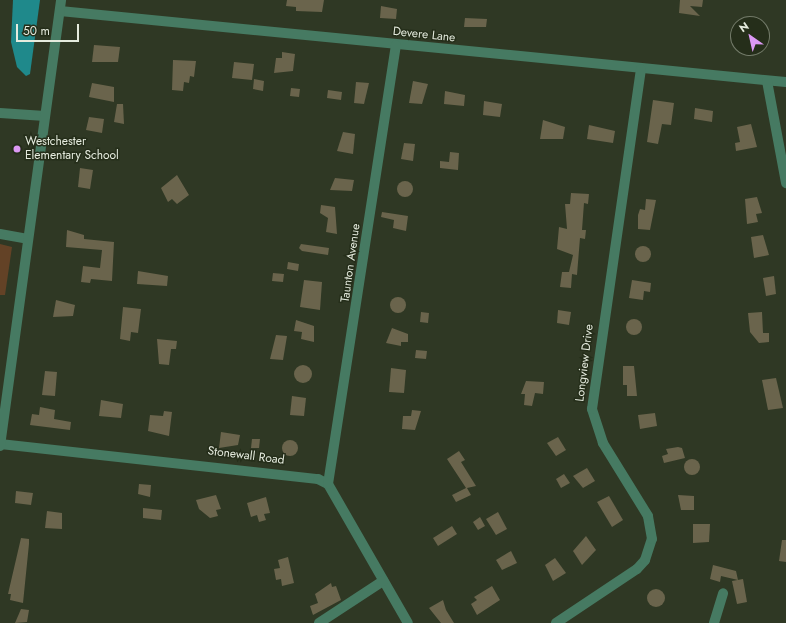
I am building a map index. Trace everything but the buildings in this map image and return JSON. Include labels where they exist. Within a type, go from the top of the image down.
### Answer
[{"type":"street","points":[[0,445],[61,0]]},
{"type":"street","name":"Devere Lane","points":[[60,11],[641,70],[786,82]]},
{"type":"street","name":"Taunton Avenue","points":[[328,484],[396,45]]},
{"type":"street","name":"Longview Drive","points":[[556,623],[637,569],[645,560],[652,539],[648,516],[603,443],[592,409],[641,70]]},
{"type":"street","points":[[767,81],[786,182]]},
{"type":"street","points":[[4,112],[45,116]]},
{"type":"street","points":[[0,234],[28,239]]},
{"type":"street","name":"Stonewall Road","points":[[0,445],[306,476],[328,484]]},
{"type":"street","points":[[328,484],[408,623]]},
{"type":"street","points":[[319,623],[383,581]]},
{"type":"street","points":[[714,623],[723,593]]},
{"type":"shaded area","points":[[0,244],[12,247],[5,295],[0,295]]},
{"type":"water","points":[[13,0],[40,0],[30,74],[26,76],[17,67],[11,42]]},
{"type":"place","name":"Westchester Elementary School","points":[[17,149]]}]
